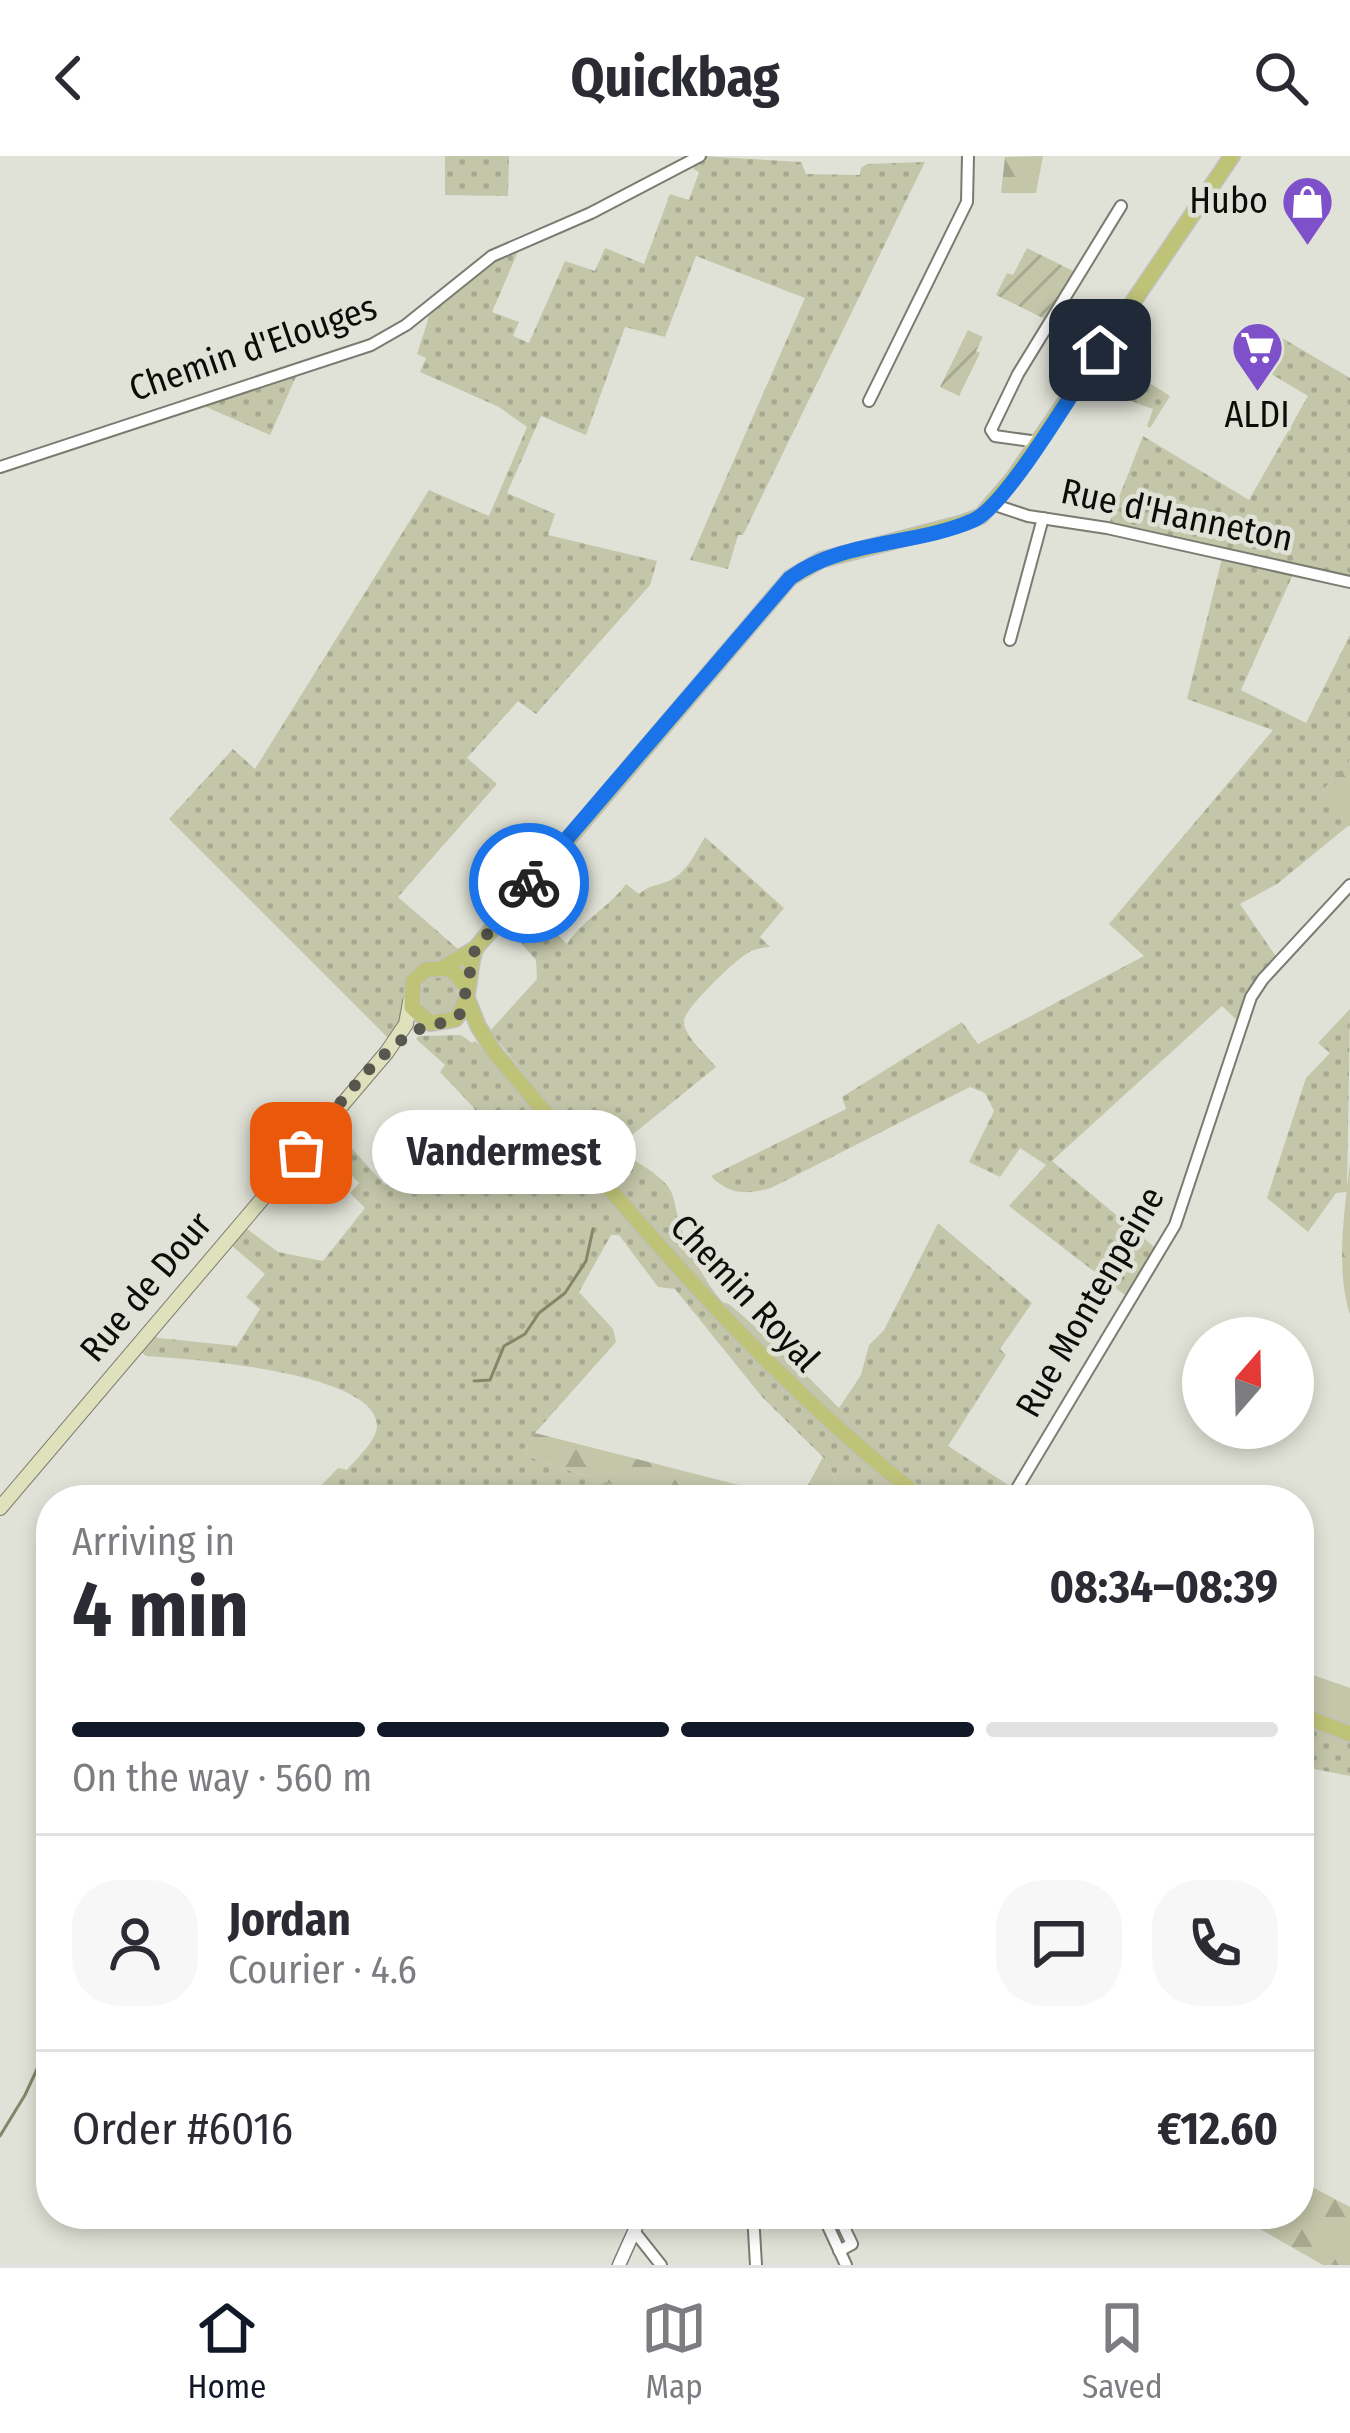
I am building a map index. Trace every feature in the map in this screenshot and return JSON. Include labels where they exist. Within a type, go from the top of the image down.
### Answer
[{"type":"main road","points":[[387,1052],[406,1024],[410,989],[419,974],[444,967],[475,949],[790,578],[820,560],[976,519],[992,504],[1232,156]]},
{"type":"main road","points":[[387,1052],[461,1013],[475,949]]},
{"type":"main road","points":[[444,967],[458,974],[467,992]]},
{"type":"main road","name":"Chemin Royal","points":[[467,992],[478,1026],[495,1053],[730,1328],[832,1426],[905,1485]]},
{"type":"main road","points":[[410,999],[416,1014],[435,1024]]},
{"type":"main road","name":"Chemin Royal","points":[[435,1024],[464,1029],[495,1053]]},
{"type":"main road","name":"Rue de Dour","points":[[0,1508],[387,1052]]},
{"type":"main road","points":[[1314,1720],[1350,1734]]},
{"type":"street","name":"Chemin d'Elouges","points":[[0,467],[382,340],[492,256],[591,213],[700,156]]},
{"type":"street","points":[[868,401],[967,202],[968,156]]},
{"type":"street","points":[[1038,442],[995,436],[991,430],[1018,374],[1121,206]]},
{"type":"street","name":"Rue d'Hanneton","points":[[992,504],[1350,582]]},
{"type":"street","points":[[1010,640],[1043,518]]},
{"type":"street","name":"Rue Montenpeine","points":[[1019,1485],[1175,1225],[1251,997],[1350,885]]},
{"type":"street","points":[[754,2229],[756,2265]]},
{"type":"street","points":[[619,2265],[634,2231],[662,2265]]},
{"type":"street","points":[[839,2251],[846,2265]]},
{"type":"green space","points":[[445,156],[509,156],[508,196],[445,195]]},
{"type":"green space","points":[[702,156],[801,162],[806,174],[860,175],[867,164],[925,162],[743,535],[738,535],[728,569],[690,560],[805,298],[696,256],[665,337],[625,327],[586,435],[541,416],[507,493],[555,514],[548,535],[657,561],[650,585],[536,714],[518,701],[467,758],[497,784],[398,897],[466,956],[419,974],[410,1014],[392,1042],[169,819],[233,749],[255,769],[429,490],[489,516],[527,427],[499,407],[420,372],[426,358],[417,354],[429,317],[424,311],[492,256],[520,247],[492,312],[519,322],[513,336],[529,343],[565,261],[595,271],[605,248],[644,264],[670,194],[689,200],[699,172],[693,169]]},
{"type":"green space","points":[[1043,156],[1036,193],[1001,193],[1005,157]]},
{"type":"green space","points":[[1027,248],[1079,274],[1049,321],[996,295]]},
{"type":"green space","points":[[968,330],[983,337],[959,396],[940,387]]},
{"type":"green space","points":[[1272,332],[1350,378],[1350,582],[1295,570],[1241,690],[1306,723],[1350,635],[1350,760],[1323,790],[1348,826],[1277,884],[1240,904],[1279,961],[1263,979],[1241,1024],[1222,1006],[1052,1161],[1159,1251],[1130,1299],[1009,1206],[1046,1165],[1020,1148],[1000,1177],[969,1162],[994,1111],[985,1093],[970,1087],[771,1188],[746,1192],[725,1187],[711,1176],[846,1109],[842,1097],[962,1022],[978,1044],[1144,956],[1109,924],[1273,730],[1187,699],[1223,554],[1107,528],[1143,436],[1249,500],[1308,396],[1253,363]]},
{"type":"green space","points":[[1123,366],[1170,396],[1150,428],[1153,409],[1111,394]]},
{"type":"green space","points":[[299,370],[270,435],[204,406],[209,397]]},
{"type":"green space","points":[[1350,760],[1350,826],[1348,826],[1323,790]]},
{"type":"green space","points":[[705,837],[784,908],[760,937],[770,947],[753,950],[735,962],[684,1020],[691,1039],[716,1067],[616,1148],[668,1186],[690,1251],[722,1302],[771,1340],[839,1408],[861,1375],[869,1345],[884,1330],[938,1223],[1032,1303],[1000,1349],[1006,1355],[948,1446],[1008,1485],[837,1481],[823,1457],[763,1398],[675,1289],[658,1287],[619,1235],[611,1235],[579,1292],[613,1329],[616,1342],[535,1433],[526,1456],[612,1485],[322,1485],[338,1468],[347,1470],[371,1442],[377,1424],[367,1406],[345,1391],[313,1380],[236,1365],[146,1356],[135,1346],[148,1330],[158,1338],[237,1346],[260,1309],[246,1297],[265,1274],[225,1240],[239,1223],[278,1252],[323,1261],[365,1208],[350,1193],[359,1183],[314,1137],[327,1121],[385,1185],[441,1133],[448,1137],[475,1109],[440,1072],[445,1065],[416,1039],[419,1036],[461,1035],[475,1041],[578,1142],[490,1031],[537,979],[536,960],[521,943],[548,925],[567,944],[626,884],[639,894],[670,881],[688,865]]},
{"type":"green space","points":[[439,976],[452,982],[458,995],[452,1008],[439,1014],[426,1008],[420,995],[426,982]]},
{"type":"green space","points":[[1350,1009],[1347,1192],[1336,1193],[1308,1232],[1267,1198],[1306,1078],[1330,1053],[1318,1043]]},
{"type":"green space","points":[[1350,1161],[1350,1315],[1342,1258]]},
{"type":"green space","points":[[535,1433],[738,1485],[612,1485],[526,1456]]},
{"type":"green space","points":[[823,1457],[837,1481],[850,1477],[857,1485],[808,1485]]},
{"type":"green space","points":[[1314,1675],[1350,1688],[1350,1725],[1314,1710]]},
{"type":"green space","points":[[1314,1710],[1350,1725],[1350,1776],[1314,1769]]},
{"type":"green space","points":[[1314,2188],[1350,2207],[1350,2265],[1323,2265],[1260,2229],[1314,2229]]},
{"type":"waterway","points":[[474,1381],[490,1380],[504,1346],[525,1334],[539,1313],[565,1293],[586,1261],[593,1229]]},
{"type":"waterway","points":[[0,2136],[36,2071]]},
{"type":"way so far","points":[[301,1153],[387,1052],[411,1033],[430,1023],[448,1023],[461,1013],[475,949],[529,883]]},
{"type":"place","name":"Hubo","points":[[1307,247]]},
{"type":"place","name":"ALDI","points":[[1257,393]]},
{"type":"place","name":"Vandermest","points":[[301,1153]]},
{"type":"route","points":[[529,883],[790,578],[820,560],[981,516],[1003,493],[1100,350]]}]
